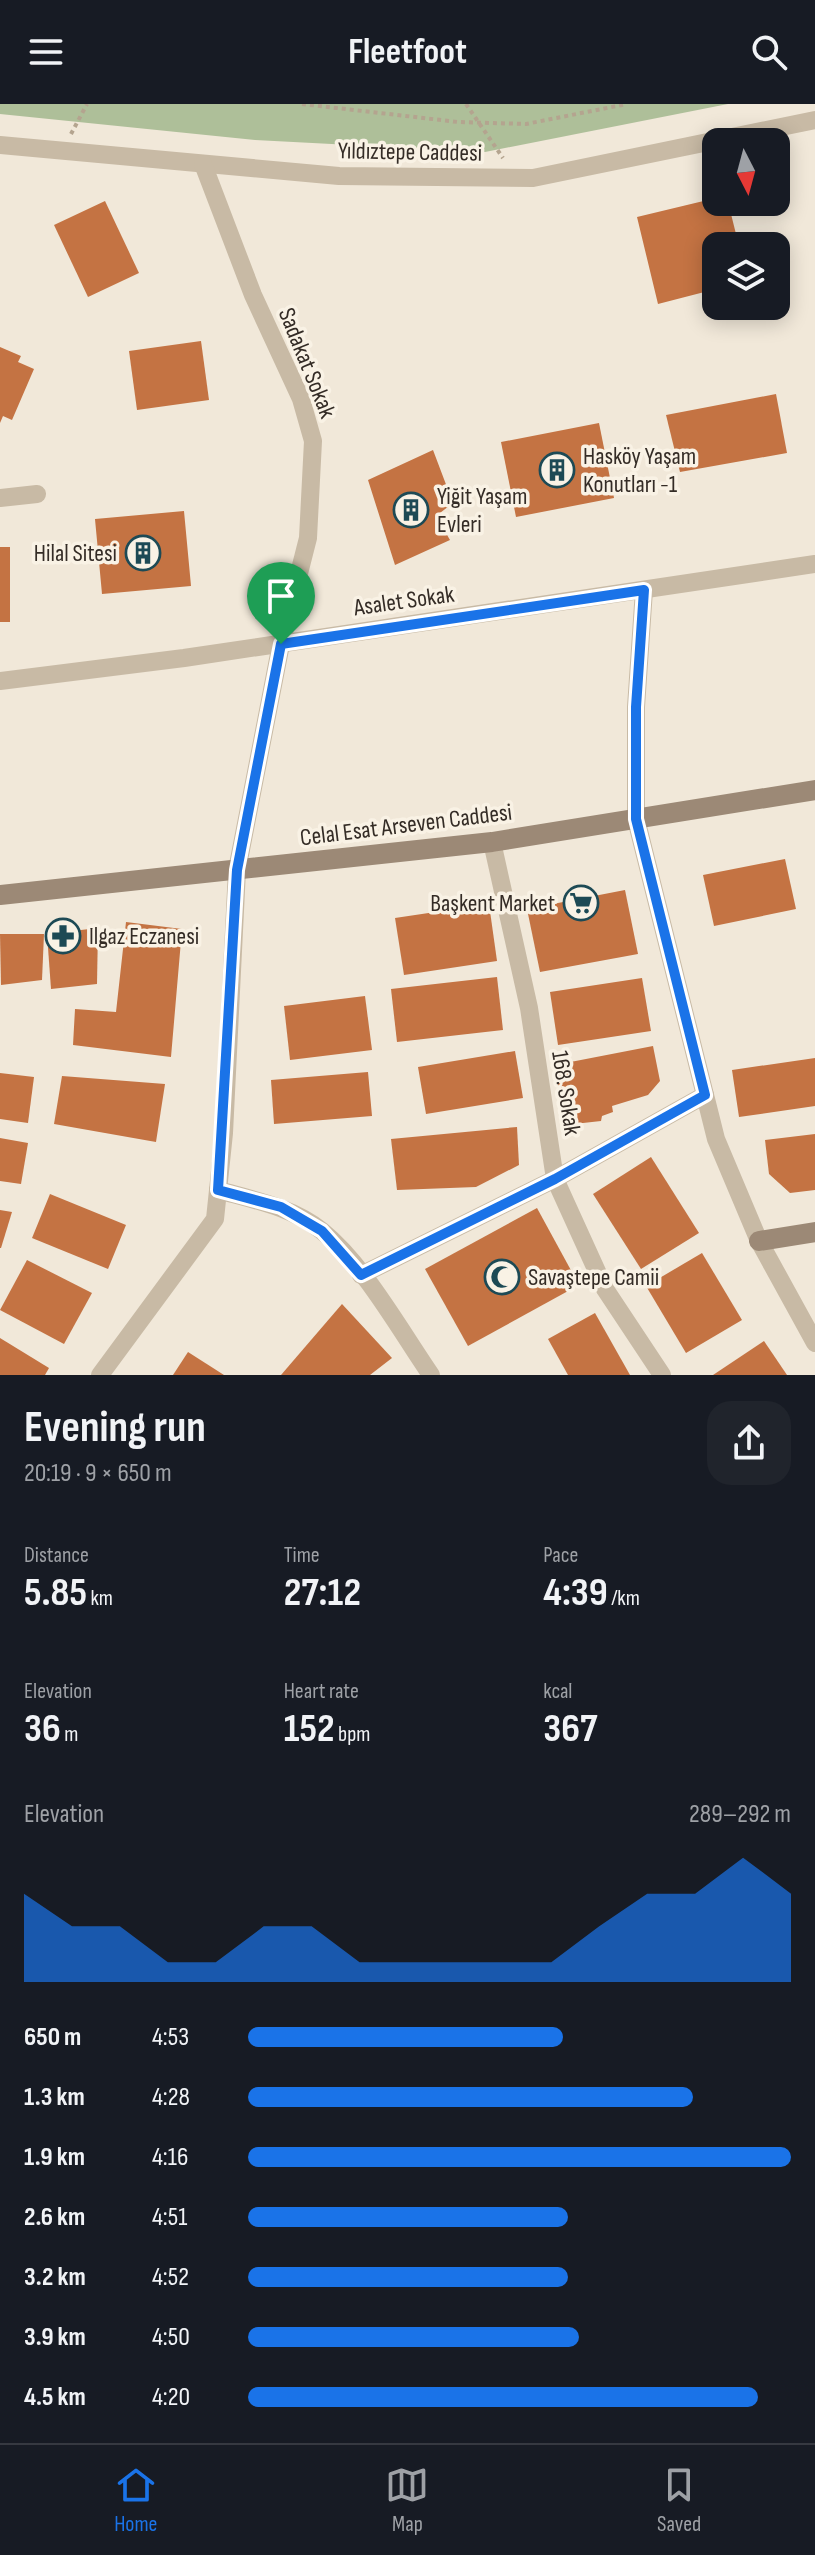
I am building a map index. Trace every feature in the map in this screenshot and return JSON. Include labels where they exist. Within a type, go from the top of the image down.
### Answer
[{"type":"main road","name":"Celal Esat Arseven Caddesi","points":[[0,895],[492,842],[815,790]]},
{"type":"main road","points":[[759,1241],[815,1232]]},
{"type":"street","name":"Yıldıztepe Caddesi","points":[[0,145],[339,176],[533,178],[815,120]]},
{"type":"street","name":"Sadakat Sokak","points":[[100,1375],[215,1219],[237,870],[281,644],[308,538],[313,441],[301,399],[253,295],[203,164]]},
{"type":"street","points":[[0,498],[37,494]]},
{"type":"street","name":"Asalet Sokak","points":[[0,681],[281,644],[815,564]]},
{"type":"street","points":[[644,590],[636,707],[636,819],[716,1139],[759,1241],[815,1343]]},
{"type":"street","name":"168. Sokak","points":[[492,842],[529,1008],[555,1179],[605,1289],[662,1375]]},
{"type":"street","points":[[361,1275],[555,1179],[705,1095]]},
{"type":"street","points":[[218,1190],[281,1207],[322,1231],[361,1275],[431,1375]]},
{"type":"path","points":[[62,151],[87,104]]},
{"type":"path","points":[[302,104],[526,124],[627,104]]},
{"type":"path","points":[[466,104],[481,122],[514,178]]},
{"type":"green space","points":[[0,104],[728,104],[485,152],[255,140],[0,114]]},
{"type":"building","points":[[105,201],[139,273],[88,297],[54,225]]},
{"type":"building","points":[[702,201],[702,216],[732,216],[736,232],[702,232],[702,293],[658,304],[637,217]]},
{"type":"building","points":[[201,341],[209,400],[137,410],[129,351]]},
{"type":"building","points":[[0,347],[21,356],[18,362],[34,369],[12,420],[3,416],[0,423]]},
{"type":"building","points":[[776,394],[787,453],[680,472],[666,415]]},
{"type":"building","name":"Hasköy Yaşam Konutları -1","points":[[599,423],[614,498],[516,517],[501,442]]},
{"type":"building","name":"Yiğit Yaşam Evleri","points":[[433,450],[453,503],[436,516],[450,540],[395,565],[368,480]]},
{"type":"building","name":"Hilal Sitesi","points":[[184,511],[191,586],[102,594],[95,519]]},
{"type":"building","points":[[0,547],[10,547],[10,622],[0,622]]},
{"type":"building","points":[[785,859],[796,909],[714,926],[703,875]]},
{"type":"building","points":[[625,890],[638,954],[540,972],[527,909]]},
{"type":"building","points":[[489,904],[497,961],[404,975],[395,918]]},
{"type":"building","points":[[126,922],[182,929],[171,1057],[73,1045],[75,1009],[116,1012]]},
{"type":"building","points":[[98,928],[97,984],[51,989],[47,934]]},
{"type":"building","points":[[0,934],[44,934],[42,980],[1,985]]},
{"type":"building","points":[[497,977],[503,1030],[397,1042],[391,989]]},
{"type":"building","points":[[642,978],[651,1031],[558,1045],[550,992]]},
{"type":"building","points":[[365,996],[372,1050],[290,1060],[284,1006]]},
{"type":"building","points":[[653,1046],[660,1081],[648,1095],[612,1106],[613,1112],[602,1116],[601,1121],[565,1125],[555,1065]]},
{"type":"building","points":[[515,1051],[523,1098],[426,1114],[418,1067]]},
{"type":"building","points":[[815,1058],[815,1106],[739,1117],[732,1070]]},
{"type":"building","points":[[368,1072],[372,1116],[274,1124],[271,1080]]},
{"type":"building","points":[[0,1073],[34,1077],[28,1123],[0,1119]]},
{"type":"building","points":[[62,1076],[165,1084],[156,1142],[54,1124]]},
{"type":"building","points":[[517,1127],[519,1165],[476,1187],[397,1190],[391,1139]]},
{"type":"building","points":[[815,1134],[815,1190],[790,1193],[769,1174],[765,1140]]},
{"type":"building","points":[[0,1138],[28,1143],[21,1184],[0,1181]]},
{"type":"building","points":[[651,1157],[699,1233],[641,1269],[593,1194]]},
{"type":"building","points":[[50,1194],[126,1225],[108,1269],[32,1238]]},
{"type":"building","name":"Savaştepe Camii","points":[[537,1208],[579,1285],[468,1346],[425,1269]]},
{"type":"building","points":[[0,1210],[12,1212],[1,1248],[0,1248]]},
{"type":"building","points":[[702,1253],[742,1320],[686,1353],[646,1286]]},
{"type":"building","points":[[27,1260],[92,1293],[64,1344],[0,1310]]},
{"type":"building","points":[[342,1304],[392,1358],[370,1375],[281,1375]]},
{"type":"building","points":[[595,1313],[630,1375],[568,1375],[548,1339]]},
{"type":"building","points":[[0,1338],[49,1368],[45,1375],[0,1375]]},
{"type":"building","points":[[764,1341],[787,1375],[713,1375]]},
{"type":"building","points":[[188,1352],[224,1375],[173,1375]]},
{"type":"place","name":"Hasköy Yaşam Konutları -1","points":[[557,470]]},
{"type":"place","name":"Yiğit Yaşam Evleri","points":[[411,510]]},
{"type":"place","name":"Hilal Sitesi","points":[[143,553]]},
{"type":"place","name":"Başkent Market","points":[[581,903]]},
{"type":"place","name":"Ilgaz Eczanesi","points":[[63,936]]},
{"type":"place","name":"Savaştepe Camii","points":[[502,1277]]},
{"type":"route","points":[[644,590],[636,707],[636,819],[705,1095],[555,1179],[361,1275],[322,1231],[281,1207],[218,1190],[224,1133],[237,870],[281,644],[644,590]]}]
